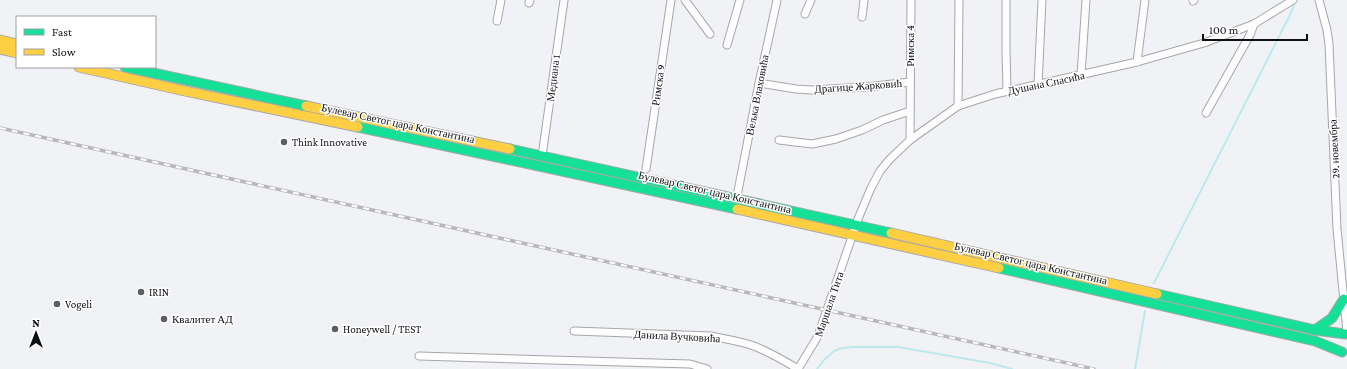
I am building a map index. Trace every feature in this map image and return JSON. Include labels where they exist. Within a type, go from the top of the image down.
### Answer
[{"type":"main road","points":[[0,40],[16,44]]},
{"type":"main road","points":[[0,49],[16,53]]},
{"type":"main road","name":"Булевар Светог цара Константина","points":[[83,68],[203,95],[410,137],[853,235],[1315,341],[1345,355]]},
{"type":"main road","name":"Булевар Светог цара Константина","points":[[130,68],[856,225],[1315,330],[1346,333]]},
{"type":"main road","points":[[1315,330],[1326,325],[1346,302]]},
{"type":"main road","points":[[1345,355],[1341,345],[1346,333]]},
{"type":"street","points":[[497,22],[501,0]]},
{"type":"street","name":"Медиана 1","points":[[542,156],[564,0]]},
{"type":"street","name":"Римска 9","points":[[646,169],[671,0]]},
{"type":"street","points":[[686,0],[710,34]]},
{"type":"street","points":[[727,45],[740,0]]},
{"type":"street","name":"Вељка Влаховића","points":[[738,191],[777,0]]},
{"type":"street","points":[[805,14],[811,0]]},
{"type":"street","points":[[862,17],[864,0]]},
{"type":"street","name":"Римска 4","points":[[910,0],[910,140]]},
{"type":"street","points":[[958,106],[959,0]]},
{"type":"street","points":[[1006,0],[1008,91]]},
{"type":"street","points":[[1038,85],[1042,0]]},
{"type":"street","points":[[1081,75],[1086,0]]},
{"type":"street","points":[[1137,62],[1145,0]]},
{"type":"street","name":"29. новембра","points":[[1319,0],[1327,30],[1329,49],[1337,229],[1346,302],[1346,333]]},
{"type":"street","name":"Душана Спасића","points":[[853,235],[871,188],[880,172],[890,159],[910,140],[958,106],[1008,91],[1137,62],[1204,43],[1254,24],[1288,2]]},
{"type":"street","points":[[1206,113],[1250,35],[1254,24]]},
{"type":"street","name":"Драгице Жарковић","points":[[759,83],[812,90],[866,87],[910,82]]},
{"type":"street","points":[[779,140],[812,144],[836,139],[910,111]]},
{"type":"street","name":"Маршала Тита","points":[[798,369],[818,336],[853,235]]},
{"type":"street","name":"Данила Вучковића","points":[[574,331],[711,336],[758,348],[798,369]]},
{"type":"street","points":[[419,356],[690,364],[707,369]]},
{"type":"waterway","points":[[1154,283],[1291,13],[1295,2]]},
{"type":"waterway","points":[[1135,369],[1145,311]]},
{"type":"waterway","points":[[817,369],[834,351],[842,348],[853,347],[898,347],[990,363],[1012,369]]},
{"type":"railway","points":[[0,128],[1094,369]]},
{"type":"traffic: fast","points":[[130,68],[306,106]]},
{"type":"traffic: fast","points":[[358,127],[737,209]]},
{"type":"traffic: fast","points":[[510,149],[891,233]]},
{"type":"traffic: fast","points":[[999,268],[1315,341],[1342,352]]},
{"type":"traffic: fast","points":[[1157,294],[1315,330],[1345,334]]},
{"type":"traffic: fast","points":[[1315,330],[1332,318],[1344,299]]},
{"type":"traffic: slow","points":[[0,40],[16,44]]},
{"type":"traffic: slow","points":[[0,49],[16,53]]},
{"type":"traffic: slow","points":[[83,68],[358,127]]},
{"type":"traffic: slow","points":[[306,106],[510,149]]},
{"type":"traffic: slow","points":[[737,209],[999,268]]},
{"type":"traffic: slow","points":[[891,233],[1157,294]]},
{"type":"place","name":"Think Innovative","points":[[284,142]]},
{"type":"place","name":"IRIN","points":[[141,292]]},
{"type":"place","name":"Vogeli","points":[[57,304]]},
{"type":"place","name":"Квалитет АД","points":[[164,319]]},
{"type":"place","name":"Honeywell / TEST","points":[[335,329]]}]
